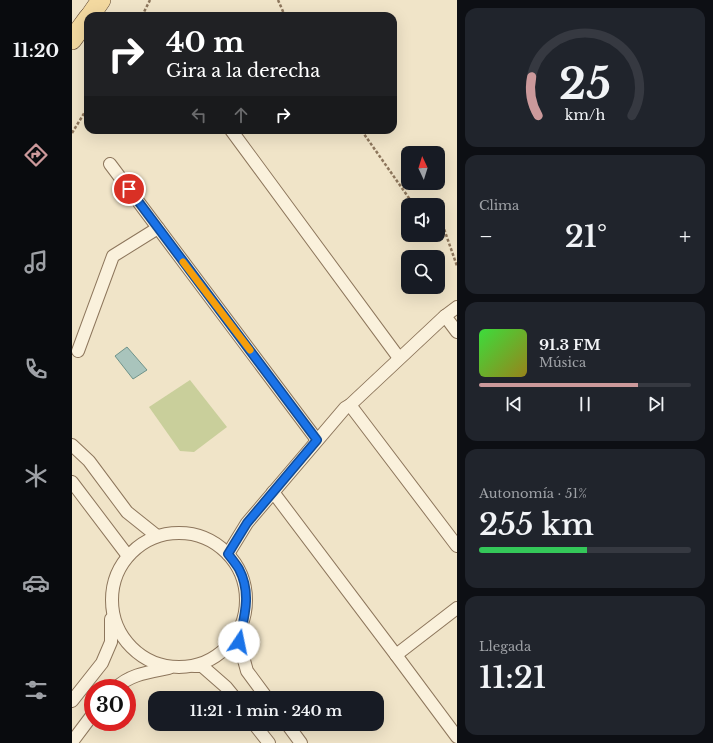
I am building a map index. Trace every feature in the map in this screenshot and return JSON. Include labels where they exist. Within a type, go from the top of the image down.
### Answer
[{"type":"main road","points":[[93,12],[101,0]]},
{"type":"main road","points":[[72,40],[84,24]]},
{"type":"street","points":[[234,134],[399,358]]},
{"type":"street","points":[[110,164],[317,440]]},
{"type":"street","points":[[78,351],[113,256],[158,228]]},
{"type":"street","points":[[228,554],[247,523],[345,408],[445,316],[457,308]]},
{"type":"street","points":[[445,316],[457,332]]},
{"type":"street","points":[[350,405],[457,546]]},
{"type":"street","points":[[72,445],[89,460],[128,512],[157,536]]},
{"type":"street","points":[[72,482],[128,556]]},
{"type":"street","points":[[273,492],[457,737]]},
{"type":"street","points":[[72,701],[102,663],[111,642],[112,589],[118,571],[128,556],[141,544],[157,536],[176,533],[195,535],[213,542],[228,554],[239,569],[246,587],[246,606],[239,642],[247,671],[262,691]]},
{"type":"street","points":[[111,607],[117,629],[130,648],[149,661],[171,668]]},
{"type":"street","points":[[396,655],[457,608]]},
{"type":"street","points":[[194,666],[214,658],[231,644],[242,624]]},
{"type":"street","points":[[130,679],[141,674],[171,668],[202,666],[229,691]]},
{"type":"street","points":[[72,742],[84,726]]},
{"type":"street","points":[[260,731],[269,743]]},
{"type":"street","points":[[292,731],[301,743]]},
{"type":"path","points":[[144,12],[150,0]]},
{"type":"path","points":[[278,0],[283,12]]},
{"type":"path","points":[[72,133],[84,114]]},
{"type":"path","points":[[364,134],[409,198]]},
{"type":"path","points":[[445,232],[457,266]]},
{"type":"green space","points":[[190,380],[227,427],[194,452],[180,451],[149,407]]},
{"type":"water","points":[[127,347],[147,370],[133,379],[115,356]]},
{"type":"slow traffic","points":[[183,262],[250,350]]},
{"type":"route","points":[[129,189],[317,440],[247,523],[228,554],[239,569],[246,587],[246,606],[239,642]]}]
